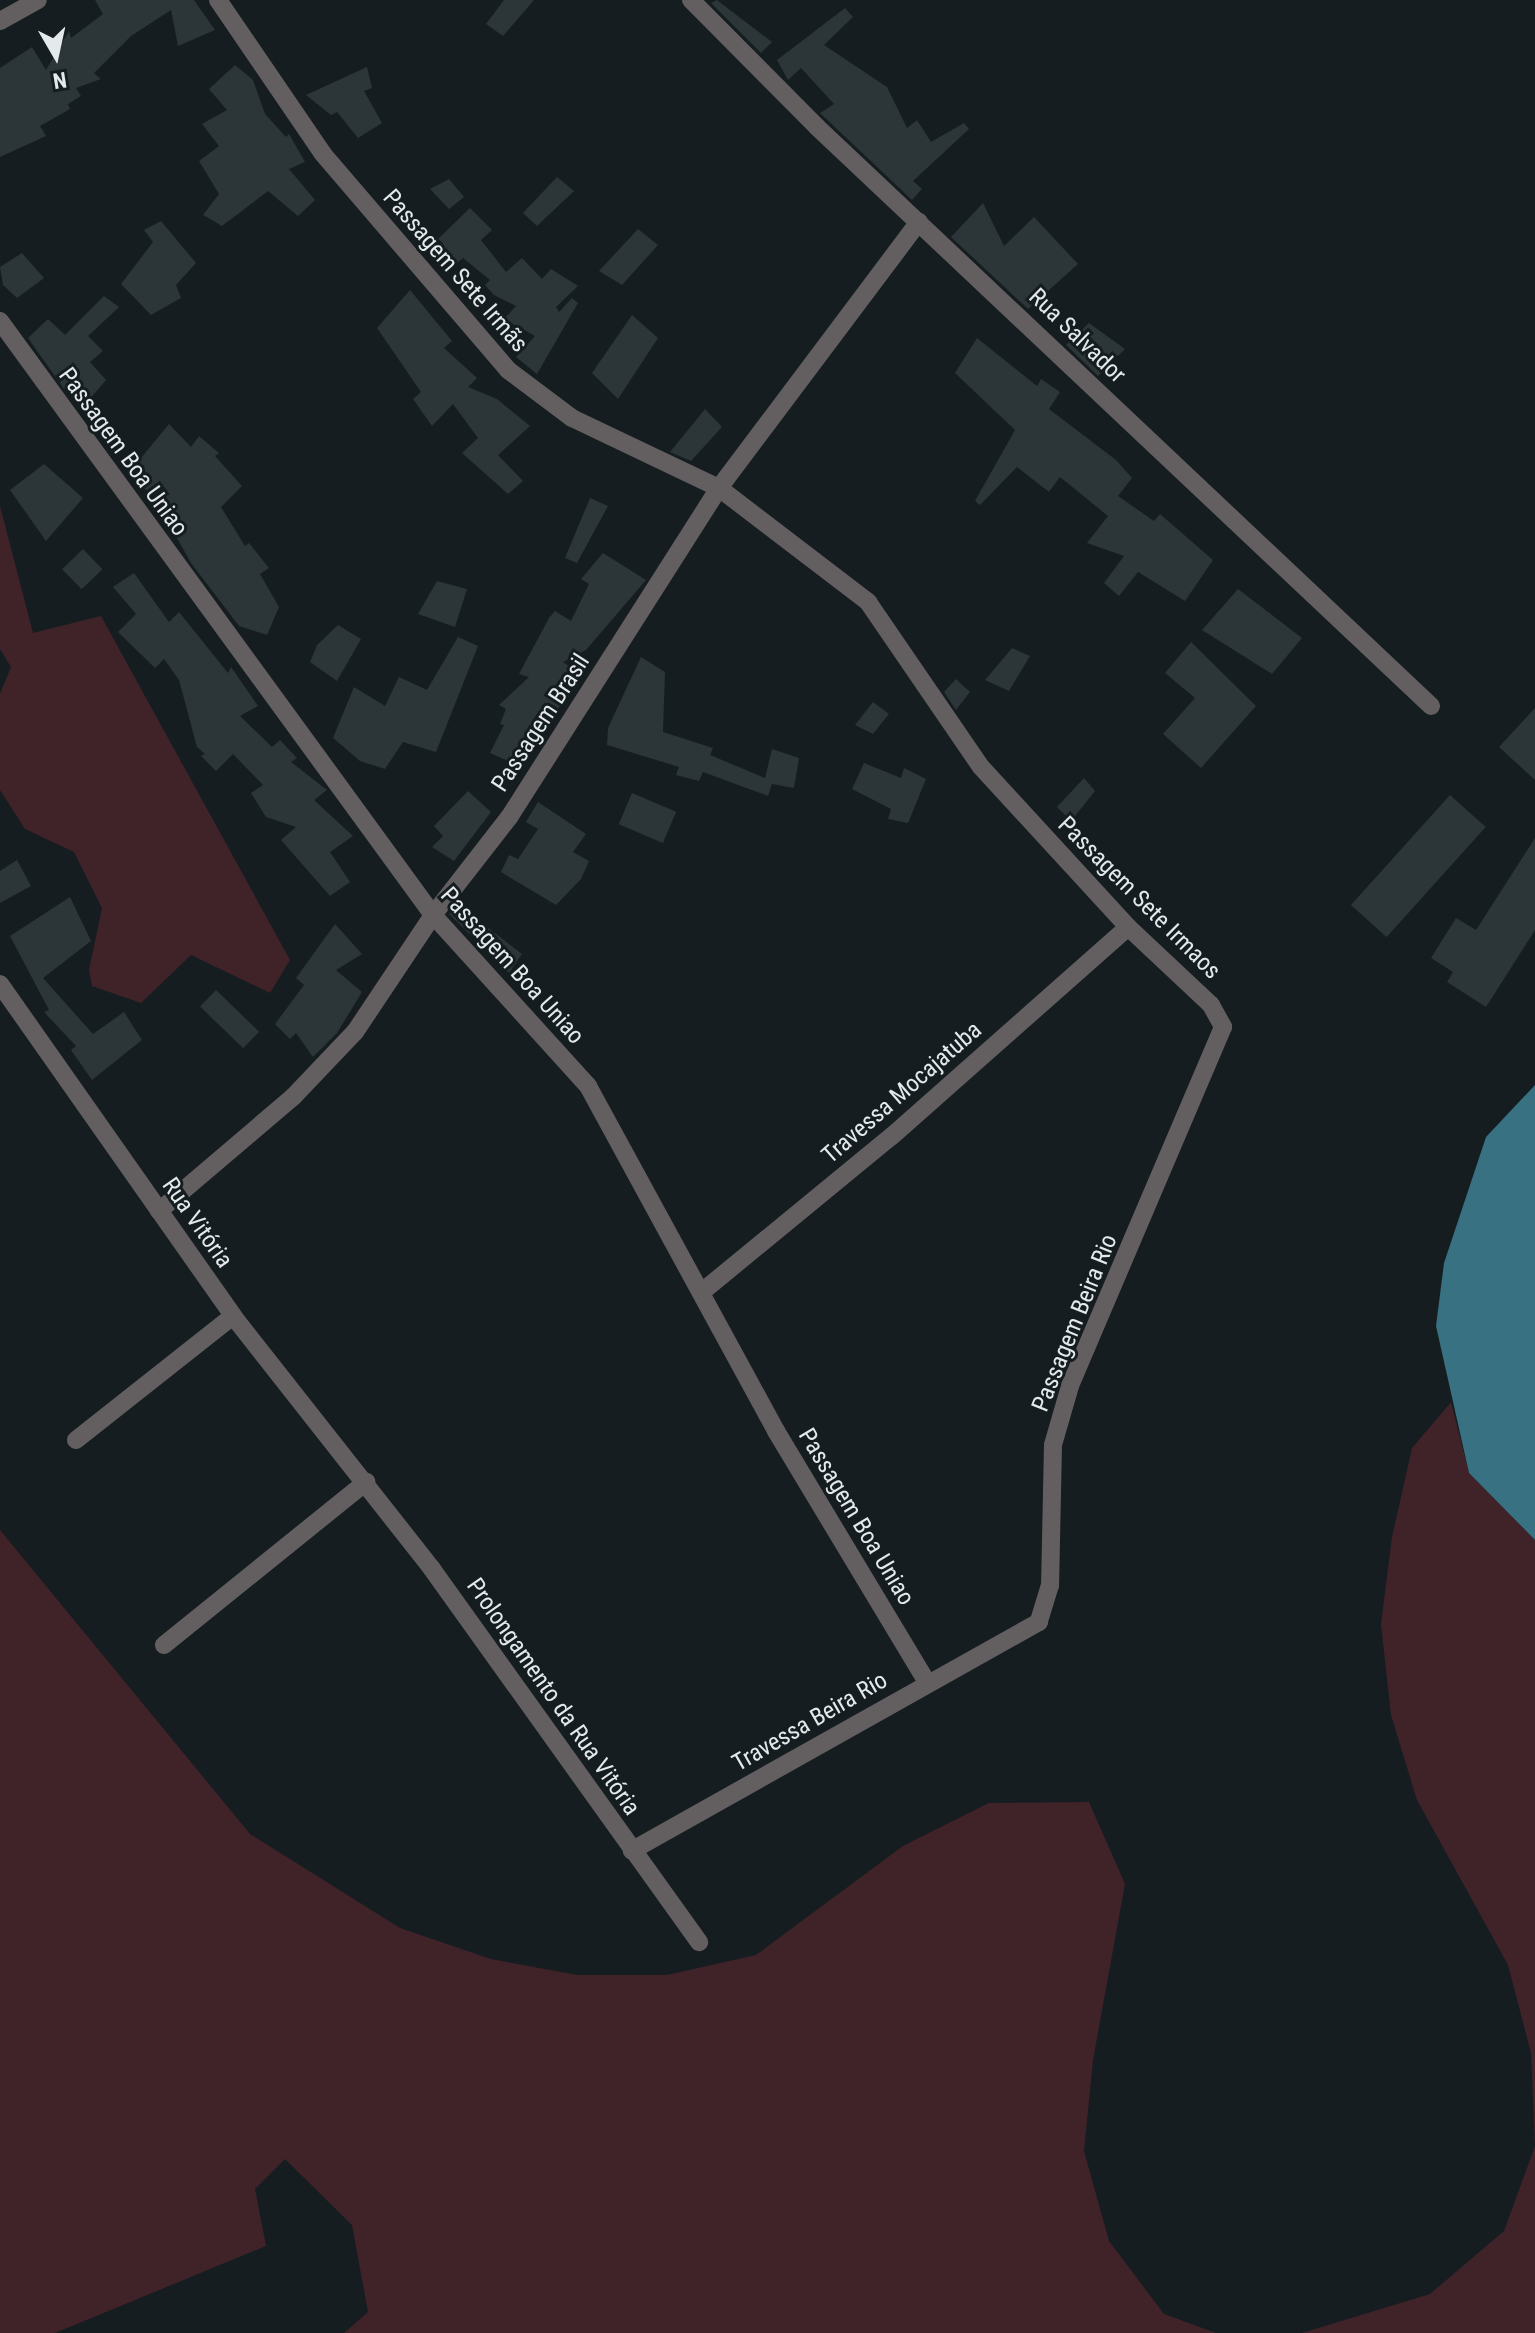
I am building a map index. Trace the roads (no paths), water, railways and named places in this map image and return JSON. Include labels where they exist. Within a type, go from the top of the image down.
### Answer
[{"type":"street","points":[[0,21],[38,0]]},
{"type":"street","name":"Passagem Sete Irmãs","points":[[218,0],[323,154],[508,370],[572,418],[719,488],[868,602],[955,734],[1016,806]]},
{"type":"street","name":"Rua Salvador","points":[[691,0],[919,222],[1431,706]]},
{"type":"street","name":"Passagem Brasil","points":[[159,1211],[293,1097],[355,1032],[433,915],[510,816],[719,488],[919,222]]},
{"type":"street","name":"Passagem Boa Uniao","points":[[0,321],[433,915],[588,1086],[703,1291],[776,1431],[927,1682]]},
{"type":"street","name":"Passagem Sete Irmaos","points":[[1016,806],[1128,927],[1211,1005],[1223,1027]]},
{"type":"street","name":"Travessa Mocajatuba","points":[[703,1291],[892,1136],[1128,927]]},
{"type":"street","name":"Rua Vitória","points":[[0,984],[233,1316],[366,1482]]},
{"type":"street","name":"Passagem Beira Rio","points":[[1014,1640],[1039,1622],[1047,1604],[1053,1445],[1070,1386],[1223,1027]]},
{"type":"street","points":[[76,1440],[233,1316]]},
{"type":"street","points":[[164,1645],[366,1482]]},
{"type":"street","name":"Prolongamento da Rua Vitória","points":[[366,1482],[699,1942]]},
{"type":"street","name":"Travessa Beira Rio","points":[[632,1850],[927,1682],[1014,1640]]},
{"type":"water","points":[[1535,1085],[1535,1540],[1469,1473],[1436,1326],[1444,1263],[1486,1137]]}]
